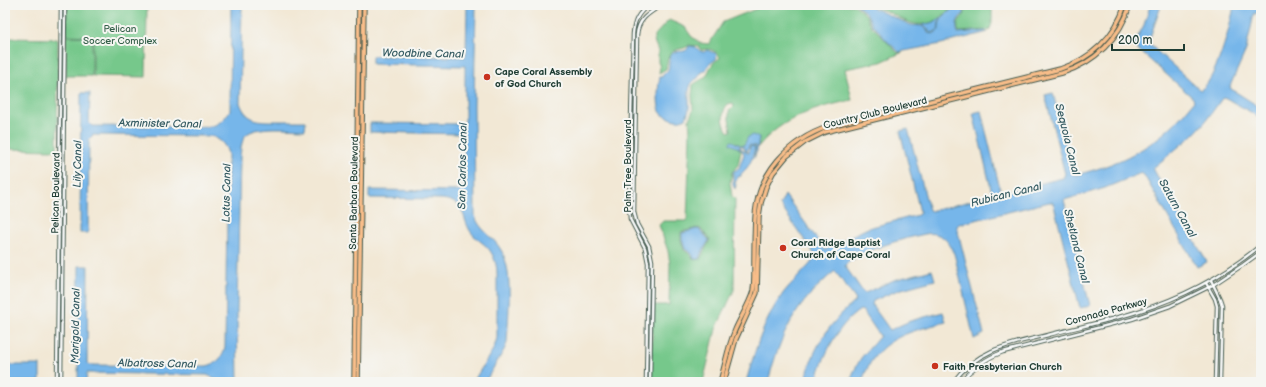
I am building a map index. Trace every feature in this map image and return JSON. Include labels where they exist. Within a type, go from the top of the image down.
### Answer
[{"type":"main road","name":"Santa Barbara Boulevard","points":[[354,382],[359,5]]},
{"type":"main road","name":"Santa Barbara Boulevard","points":[[358,382],[364,5]]},
{"type":"main road","name":"Country Club Boulevard","points":[[720,382],[727,364],[740,318],[752,292],[755,219],[759,194],[764,181],[779,158],[792,146],[808,135],[830,126],[1067,67],[1089,55],[1105,42],[1118,23],[1125,5]]},
{"type":"main road","name":"Country Club Boulevard","points":[[734,340],[757,293],[759,216],[763,195],[777,167],[792,151],[810,139],[834,130],[1075,68],[1097,55],[1111,41],[1121,26],[1130,5]]},
{"type":"main road","name":"Country Club Boulevard","points":[[724,382],[727,364]]},
{"type":"street","name":"Pelican Boulevard","points":[[57,382],[60,5]]},
{"type":"street","name":"Pelican Boulevard","points":[[61,382],[65,5]]},
{"type":"street","name":"Palm Tree Boulevard","points":[[646,381],[648,267],[643,243],[630,219],[629,204],[632,34],[636,18],[641,11],[649,5]]},
{"type":"street","name":"Palm Tree Boulevard","points":[[650,381],[653,267],[646,238],[636,221],[634,212],[637,32],[643,18],[656,6],[662,5]]},
{"type":"street","points":[[629,204],[634,204]]},
{"type":"street","name":"Coronado Parkway","points":[[953,382],[966,367],[999,348],[1137,312],[1168,301],[1211,280],[1245,257],[1261,244]]},
{"type":"street","points":[[646,253],[650,251]]},
{"type":"street","name":"Coronado Parkway","points":[[960,382],[978,365],[1000,353],[1139,317],[1170,306],[1208,288],[1243,266],[1261,252]]},
{"type":"street","points":[[1211,280],[1222,305],[1220,382]]},
{"type":"street","points":[[1206,283],[1215,299],[1216,306],[1215,382]]},
{"type":"street","points":[[646,349],[651,349]]},
{"type":"green space","name":"Pelican Soccer Complex","points":[[67,5],[147,5],[146,77],[93,76],[93,36],[67,35]]},
{"type":"green space","points":[[766,5],[855,5],[866,15],[872,27],[898,53],[903,52],[881,62],[845,69],[852,100],[826,106],[800,115],[778,128],[758,147],[759,137],[746,142],[744,145],[740,145],[735,142],[736,147],[741,151],[738,165],[732,172],[730,183],[732,196],[735,199],[734,290],[716,329],[703,382],[651,382],[653,305],[669,305],[670,264],[668,251],[659,225],[663,221],[687,221],[690,132],[689,119],[693,110],[693,85],[704,78],[713,63],[720,58],[717,53],[712,50],[701,50],[698,46],[689,45],[673,51],[668,59],[666,69],[659,73],[660,67],[658,62],[658,51],[654,41],[654,36],[669,20],[685,27],[691,36],[700,43],[709,44],[723,22]],"holes":[[[733,103],[734,106],[729,111],[731,131],[728,132],[723,114],[728,104]],[[697,228],[701,229],[710,240],[700,259],[694,260],[691,255],[684,250],[681,240],[681,232]]]},
{"type":"green space","points":[[868,5],[960,5],[956,6],[933,22],[926,24],[914,24],[886,11]]},
{"type":"green space","points":[[960,5],[992,5],[992,23],[990,29],[959,32],[958,24],[965,14],[965,10]]},
{"type":"green space","points":[[66,36],[92,37],[92,76],[66,76]]},
{"type":"green space","points":[[5,38],[58,39],[57,150],[5,149]]},
{"type":"water","points":[[231,5],[242,5],[240,103],[246,114],[260,120],[306,121],[305,129],[274,128],[250,132],[245,136],[242,143],[240,157],[237,310],[238,382],[219,382],[207,375],[87,373],[86,382],[78,382],[79,266],[88,266],[87,363],[90,365],[206,366],[217,362],[223,353],[225,346],[228,154],[226,148],[220,141],[211,136],[93,135],[89,139],[88,233],[80,233],[81,93],[90,93],[89,123],[92,126],[208,127],[218,123],[224,119],[230,110]]},
{"type":"water","points":[[467,5],[476,5],[474,106],[475,216],[483,229],[495,241],[501,250],[508,270],[509,282],[507,343],[485,382],[473,382],[494,348],[497,338],[497,270],[491,252],[471,232],[461,208],[449,200],[369,198],[369,190],[464,190],[464,134],[370,132],[370,123],[465,123],[465,66],[372,64],[372,56],[465,57]]},
{"type":"water","points":[[857,5],[866,5],[911,25],[922,26],[928,33],[933,34],[939,30],[939,25],[942,18],[951,10],[959,7],[964,11],[964,14],[957,22],[958,33],[988,32],[941,44],[899,52],[873,26],[867,14]]},
{"type":"water","name":"Rubican Canal","points":[[1234,5],[1261,5],[1261,13],[1254,14],[1246,50],[1230,86],[1231,89],[1261,108],[1261,118],[1223,97],[1205,122],[1193,135],[1153,168],[1207,262],[1197,267],[1144,175],[1141,173],[1105,188],[1064,200],[1090,306],[1080,308],[1054,205],[1052,202],[1049,202],[959,224],[957,226],[984,334],[974,339],[955,257],[951,247],[948,242],[936,234],[925,234],[894,242],[875,249],[847,263],[845,266],[865,293],[894,280],[932,270],[935,280],[898,290],[873,301],[872,305],[890,330],[910,321],[943,312],[946,322],[906,334],[894,340],[875,356],[868,367],[862,382],[850,382],[861,358],[880,336],[863,311],[860,310],[844,324],[832,342],[816,382],[805,382],[813,357],[823,336],[837,318],[856,300],[835,271],[809,295],[791,320],[778,349],[768,382],[746,382],[757,347],[777,302],[784,292],[815,258],[815,255],[780,205],[785,195],[825,250],[868,228],[918,215],[920,212],[900,131],[908,129],[929,210],[931,211],[990,196],[992,193],[973,113],[981,111],[1001,193],[1063,178],[1065,174],[1045,95],[1053,93],[1073,174],[1076,175],[1111,164],[1142,149],[1156,139],[1182,116],[1194,101],[1193,98],[1133,45],[1144,25],[1150,6],[1161,6],[1148,43],[1200,90],[1206,85],[1217,65],[1230,24]]},
{"type":"water","points":[[941,18],[938,30],[932,33],[922,25],[934,22]]},
{"type":"water","points":[[689,46],[696,47],[700,51],[704,52],[707,50],[715,53],[717,58],[691,84],[689,92],[689,109],[686,118],[676,120],[662,114],[660,111],[658,96],[659,80],[660,77],[662,77],[668,70],[671,54],[674,52],[684,51],[688,49]]},
{"type":"water","points":[[752,135],[759,137],[757,151],[754,158],[756,146],[749,145],[747,152],[743,146],[739,146],[740,150],[739,148],[730,144],[732,141],[740,145],[744,145],[748,137]]},
{"type":"water","points":[[750,146],[755,147],[752,158],[747,168],[741,176],[738,177],[735,183],[735,189],[733,185],[733,172],[739,168],[744,154],[740,147],[749,153]]},
{"type":"water","points":[[697,229],[700,230],[709,240],[699,259],[694,259],[692,254],[685,249],[682,233]]},
{"type":"water","points":[[5,365],[40,365],[40,382],[5,382]]},
{"type":"place","name":"Cape Coral Assembly of God Church","points":[[487,77]]},
{"type":"place","name":"Coral Ridge Baptist Church of Cape Coral","points":[[783,248]]},
{"type":"place","name":"Faith Presbyterian Church","points":[[935,366]]},
{"type":"water label","name":"Woodbine Canal","points":[[423,53]]},
{"type":"water label","name":"Axminister Canal","points":[[160,123]]},
{"type":"water label","name":"Sequoia Canal","points":[[1068,139]]},
{"type":"water label","name":"Lily Canal","points":[[77,164]]},
{"type":"water label","name":"San Carlos Canal","points":[[462,166]]},
{"type":"water label","name":"Lotus Canal","points":[[226,193]]},
{"type":"water label","name":"Saturn Canal","points":[[1178,208]]},
{"type":"water label","name":"Shetland Canal","points":[[1077,246]]},
{"type":"water label","name":"Marigold Canal","points":[[75,326]]},
{"type":"water label","name":"Albatross Canal","points":[[157,363]]}]
